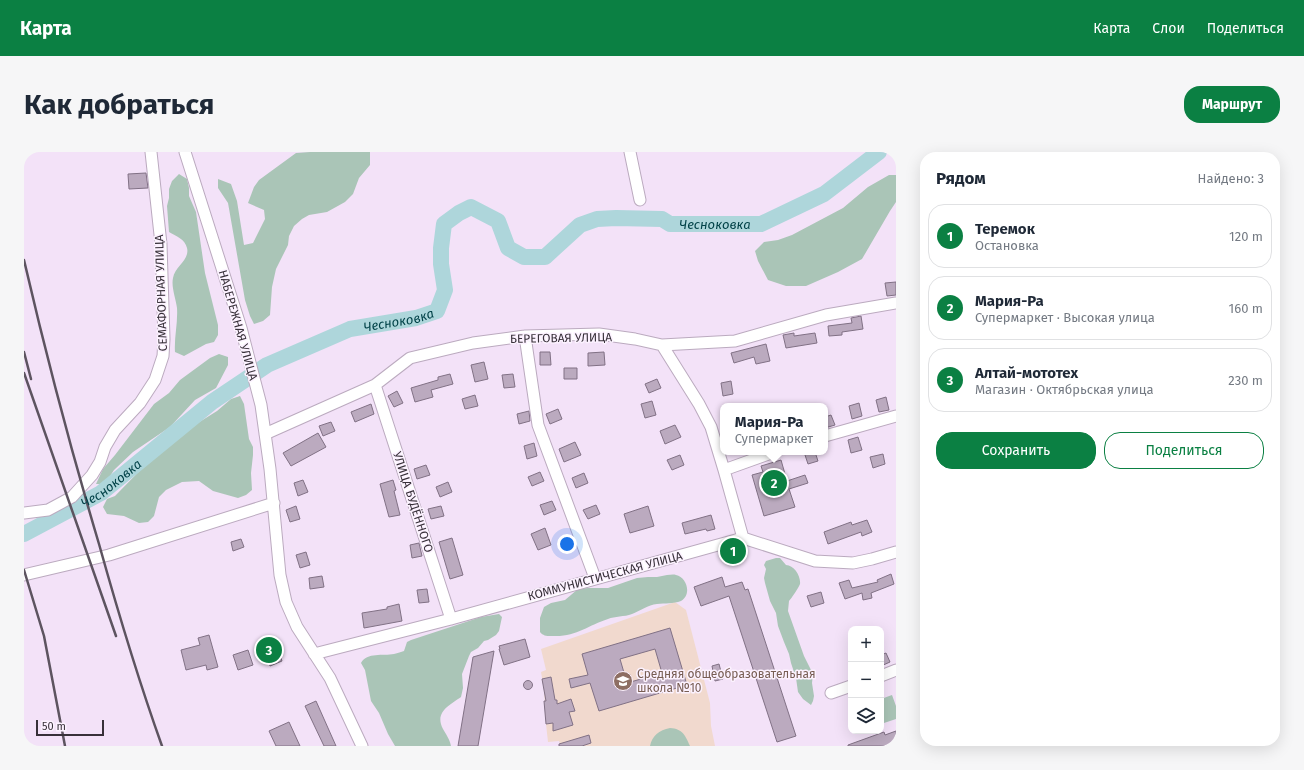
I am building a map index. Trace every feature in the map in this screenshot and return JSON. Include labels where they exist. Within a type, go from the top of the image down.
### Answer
[{"type":"street","name":"СЕМАФОРНАЯ УЛИЦА","points":[[24,513],[48,510],[72,497],[92,475],[100,462],[105,447],[115,430],[140,403],[155,380],[163,356],[164,338],[161,244],[151,152]]},
{"type":"street","name":"НАБЕРЕЖНАЯ УЛИЦА","points":[[185,152],[241,328],[261,404],[274,503],[280,575],[286,602],[297,627],[330,678],[362,746]]},
{"type":"street","points":[[630,152],[640,200]]},
{"type":"street","name":"БЕРЕГОВАЯ УЛИЦА","points":[[265,434],[375,385],[410,358],[473,343],[525,336],[599,334],[635,339],[662,345],[735,341],[826,315],[896,303]]},
{"type":"street","points":[[525,336],[538,425],[595,578]]},
{"type":"street","points":[[662,345],[702,410],[710,427],[743,538],[822,561],[853,563],[896,552]]},
{"type":"street","name":"УЛИЦА БУДЁННОГО","points":[[375,385],[451,618]]},
{"type":"street","points":[[828,435],[896,416]]},
{"type":"street","points":[[724,470],[766,455]]},
{"type":"street","points":[[24,575],[109,555],[274,503]]},
{"type":"street","name":"КОММУНИСТИЧЕСКАЯ УЛИЦА","points":[[314,654],[743,538]]},
{"type":"street","points":[[884,675],[896,670]]},
{"type":"street","points":[[831,693],[848,687]]},
{"type":"shaded area","name":"Средняя общеобразовательная школа №10","points":[[675,602],[686,610],[710,703],[711,726],[715,746],[561,746],[559,741],[548,742],[541,672],[546,670],[541,649]]},
{"type":"green space","points":[[370,152],[370,165],[359,178],[353,194],[345,202],[327,212],[309,215],[294,226],[289,236],[288,245],[276,269],[272,287],[270,315],[263,321],[254,324],[245,300],[228,203],[218,188],[218,179],[231,184],[237,201],[244,245],[253,243],[265,219],[264,210],[248,203],[254,187],[259,180],[296,153]]},
{"type":"green space","points":[[179,174],[187,179],[189,196],[196,212],[205,273],[218,325],[218,335],[214,342],[206,344],[184,356],[175,352],[177,308],[173,289],[173,278],[176,270],[186,256],[187,248],[182,240],[169,232],[167,206],[169,189],[172,181]]},
{"type":"green space","points":[[889,175],[896,175],[896,202],[862,259],[838,272],[806,286],[786,286],[768,280],[758,261],[755,251],[764,242],[778,240],[792,235],[843,208],[868,187]]},
{"type":"green space","points":[[219,354],[228,357],[228,365],[216,388],[195,400],[170,427],[133,452],[114,470],[105,484],[96,484],[103,469],[154,404],[169,393],[180,380],[210,358]]},
{"type":"green space","points":[[240,396],[244,404],[249,439],[253,447],[251,473],[252,490],[246,495],[238,498],[213,491],[199,481],[182,482],[166,490],[159,497],[154,516],[148,522],[139,523],[124,516],[107,514],[103,507],[107,499],[115,496],[158,452],[173,442],[185,431],[217,411],[231,399]]},
{"type":"green space","points":[[780,558],[786,565],[792,567],[800,581],[800,584],[789,601],[788,611],[804,656],[813,674],[812,683],[814,696],[811,705],[803,699],[798,692],[796,678],[789,654],[778,626],[776,613],[770,601],[765,583],[764,578],[766,569],[764,565],[766,561]]},
{"type":"green space","points":[[667,575],[680,576],[687,586],[686,595],[681,601],[650,606],[626,616],[601,621],[577,632],[563,636],[543,635],[540,632],[540,618],[544,607],[551,603],[565,600],[578,589],[608,588],[637,578]]},
{"type":"green space","points":[[499,614],[502,617],[499,631],[496,635],[484,641],[478,648],[471,652],[462,674],[463,688],[461,697],[444,710],[440,718],[443,729],[451,746],[395,746],[379,713],[371,701],[365,670],[361,663],[367,657],[394,654],[404,651],[407,642],[411,640],[481,617]]},
{"type":"green space","points":[[892,695],[896,706],[896,719],[884,723],[884,698]]},
{"type":"green space","points":[[670,728],[681,731],[690,746],[650,746],[652,739],[657,734]]},
{"type":"building","points":[[146,173],[148,188],[129,189],[128,174]]},
{"type":"building","points":[[896,282],[896,295],[887,296],[885,283]]},
{"type":"building","points":[[861,316],[863,329],[842,332],[842,335],[829,336],[828,326],[852,323],[851,318]]},
{"type":"building","points":[[794,333],[794,336],[815,333],[817,343],[786,348],[783,335]]},
{"type":"building","points":[[766,344],[770,361],[756,364],[754,357],[734,363],[731,353]]},
{"type":"building","points":[[540,352],[550,352],[551,365],[540,365]]},
{"type":"building","points":[[604,352],[605,365],[588,366],[588,353]]},
{"type":"building","points":[[484,362],[488,379],[475,382],[471,365]]},
{"type":"building","points":[[564,368],[577,368],[577,379],[564,379]]},
{"type":"building","points":[[450,374],[453,384],[431,390],[433,397],[415,402],[411,388],[438,380],[438,377]]},
{"type":"building","points":[[513,374],[515,387],[504,388],[502,375]]},
{"type":"building","points":[[657,379],[661,388],[649,393],[645,384]]},
{"type":"building","points":[[731,381],[733,394],[723,396],[721,383]]},
{"type":"building","points":[[397,391],[403,403],[394,407],[388,396]]},
{"type":"building","points":[[475,395],[478,406],[465,409],[462,399]]},
{"type":"building","points":[[886,397],[889,410],[879,412],[876,400]]},
{"type":"building","points":[[652,401],[656,415],[645,418],[641,404]]},
{"type":"building","points":[[859,403],[862,416],[852,419],[849,406]]},
{"type":"building","points":[[371,404],[374,414],[355,422],[351,412]]},
{"type":"building","points":[[558,409],[562,419],[550,424],[546,414]]},
{"type":"building","points":[[529,411],[530,421],[519,424],[517,414]]},
{"type":"building","points":[[831,415],[835,425],[828,427],[828,416]]},
{"type":"building","points":[[331,422],[335,431],[323,436],[319,426]]},
{"type":"building","points":[[675,425],[681,437],[665,444],[660,431]]},
{"type":"building","points":[[318,433],[326,447],[291,466],[283,453]]},
{"type":"building","points":[[858,437],[862,450],[851,453],[848,440]]},
{"type":"building","points":[[575,442],[581,455],[564,462],[559,449]]},
{"type":"building","points":[[534,443],[537,456],[527,459],[524,446]]},
{"type":"building","points":[[883,454],[885,464],[873,468],[870,457]]},
{"type":"building","points":[[680,455],[684,465],[672,470],[667,460]]},
{"type":"building","points":[[805,455],[816,455],[818,461],[808,464]]},
{"type":"building","points":[[781,460],[787,481],[805,475],[808,483],[789,489],[795,507],[764,516],[752,475],[763,472],[761,466]]},
{"type":"building","points":[[426,465],[430,475],[417,479],[414,469]]},
{"type":"building","points":[[540,472],[544,481],[532,486],[528,477]]},
{"type":"building","points":[[584,473],[588,483],[576,488],[572,478]]},
{"type":"building","points":[[303,480],[308,492],[298,496],[294,483]]},
{"type":"building","points":[[393,480],[400,515],[389,517],[380,484]]},
{"type":"building","points":[[448,482],[452,492],[440,497],[436,487]]},
{"type":"building","points":[[552,501],[556,510],[544,515],[540,505]]},
{"type":"building","points":[[596,505],[600,514],[588,519],[583,510]]},
{"type":"building","points":[[296,506],[300,519],[290,522],[286,510]]},
{"type":"building","points":[[441,506],[444,516],[431,519],[428,509]]},
{"type":"building","points":[[648,506],[654,526],[630,533],[624,514]]},
{"type":"building","points":[[711,515],[715,529],[707,531],[706,529],[685,534],[682,523]]},
{"type":"building","points":[[867,520],[872,532],[862,536],[861,532],[828,544],[824,532],[851,522],[852,525]]},
{"type":"building","points":[[545,528],[551,545],[538,550],[531,534]]},
{"type":"building","points":[[452,538],[463,575],[450,579],[439,542]]},
{"type":"building","points":[[241,539],[244,547],[233,551],[231,542]]},
{"type":"building","points":[[419,543],[422,556],[412,558],[410,545]]},
{"type":"building","points":[[306,552],[310,565],[300,568],[296,555]]},
{"type":"building","points":[[891,574],[894,584],[871,593],[872,598],[863,600],[862,593],[845,599],[839,583],[849,580],[852,588],[878,582],[877,580]]},
{"type":"building","points":[[322,576],[324,587],[310,589],[309,578]]},
{"type":"building","points":[[722,577],[725,587],[742,582],[745,590],[748,589],[796,736],[777,742],[729,596],[701,606],[694,587]]},
{"type":"building","points":[[427,589],[429,602],[419,603],[417,590]]},
{"type":"building","points":[[821,592],[824,603],[811,607],[807,596]]},
{"type":"building","points":[[399,604],[402,621],[364,628],[362,613],[387,609],[387,607]]},
{"type":"building","points":[[670,628],[687,685],[599,711],[590,683],[571,688],[569,679],[588,675],[582,654]],"holes":[[[655,649],[662,673],[627,683],[620,659]]]},
{"type":"building","points":[[209,635],[218,667],[207,670],[206,665],[186,670],[181,650],[200,645],[198,638]]},
{"type":"building","points":[[525,639],[530,657],[504,665],[499,646]]},
{"type":"building","points":[[275,641],[282,661],[270,666],[263,645]]},
{"type":"building","points":[[248,650],[253,665],[238,670],[233,655]]},
{"type":"building","points":[[494,651],[478,746],[458,746],[473,657]]},
{"type":"building","points":[[886,653],[890,662],[884,665],[884,662],[884,654]]},
{"type":"building","points":[[719,664],[723,679],[715,681],[712,666]]},
{"type":"building","points":[[551,677],[557,704],[571,699],[575,711],[569,712],[573,725],[553,731],[553,723],[546,724],[544,701],[546,701],[542,679]]},
{"type":"building","points":[[528,680],[533,685],[528,690],[523,685]]},
{"type":"building","points":[[316,701],[336,746],[324,746],[305,706]]},
{"type":"building","points":[[289,722],[300,746],[276,746],[269,731]]},
{"type":"building","points":[[896,731],[896,746],[848,746],[878,734],[884,734],[884,732],[885,735]]},
{"type":"building","points":[[589,735],[591,743],[582,746],[559,746],[559,744]]},
{"type":"waterway","name":"Чесноковка","points":[[24,534],[101,493],[212,402],[267,365],[350,329],[416,318],[437,311],[445,290],[441,264],[444,224],[459,213],[471,207],[498,221],[508,248],[524,257],[545,257],[580,225],[597,219],[662,219],[670,224],[761,224],[824,194],[879,152]]},
{"type":"railway","points":[[24,260],[50,367],[113,595],[162,746]]},
{"type":"railway","points":[[24,352],[31,379]]},
{"type":"railway","points":[[24,373],[116,636]]},
{"type":"railway","points":[[24,570],[44,636],[65,746]]},
{"type":"place","name":"Мария-Ра","points":[[774,483]]},
{"type":"place","name":"Теремок","points":[[733,551]]},
{"type":"place","name":"Алтай-мототех","points":[[269,650]]},
{"type":"place","name":"Средняя общеобразовательная школа №10","points":[[623,681]]}]
